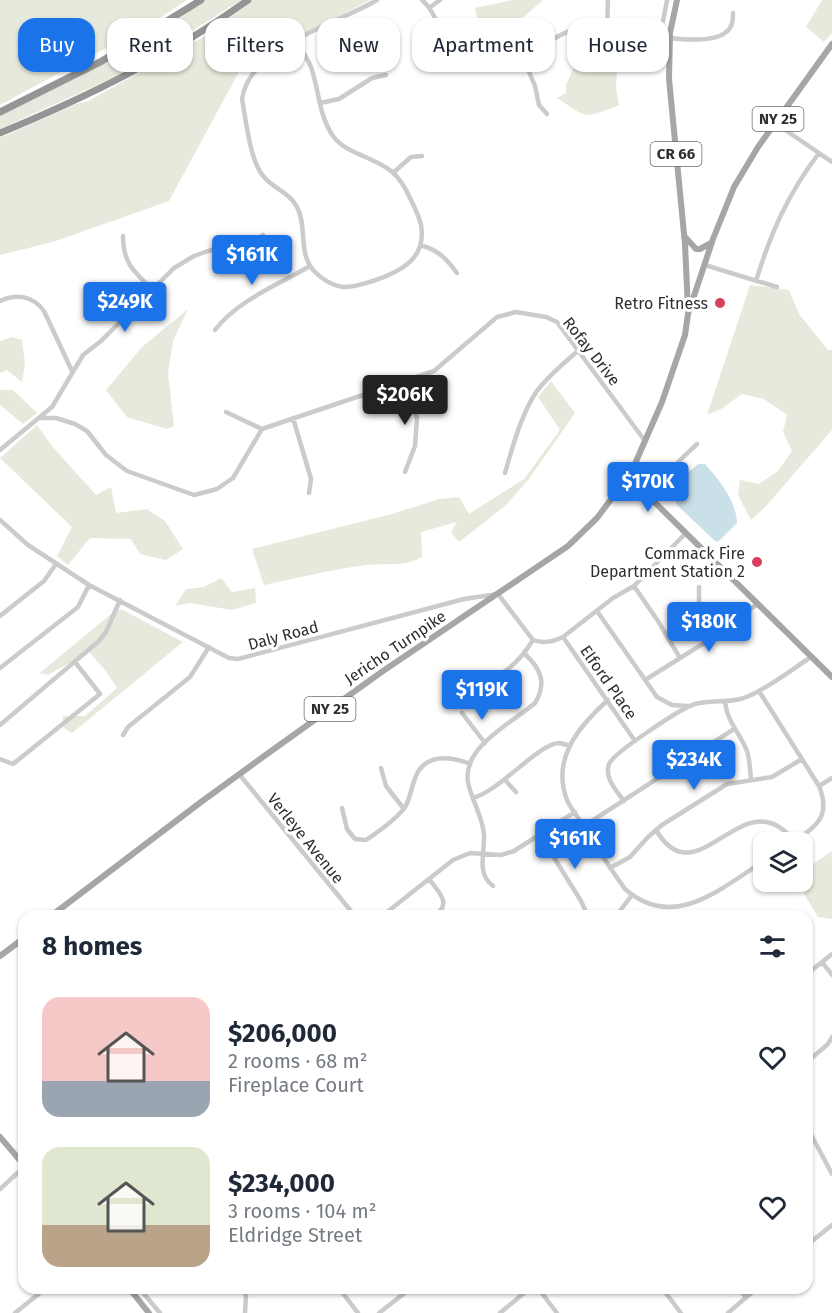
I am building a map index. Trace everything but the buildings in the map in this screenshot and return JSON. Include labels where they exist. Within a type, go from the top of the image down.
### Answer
[{"type":"highway","points":[[0,112],[102,61],[201,0]]},
{"type":"highway","points":[[0,133],[67,105],[127,75],[191,38],[248,0]]},
{"type":"main road","name":"CR 66","points":[[677,0],[670,37],[669,94],[684,235],[688,314]]},
{"type":"main road","name":"NY 25","points":[[628,476],[666,392],[685,335],[688,314],[712,243],[742,173],[832,44]]},
{"type":"main road","points":[[684,235],[691,246],[696,249],[712,243]]},
{"type":"main road","points":[[628,476],[832,677]]},
{"type":"main road","name":"Jericho Turnpike","points":[[59,910],[239,774],[383,671],[576,540],[602,512],[628,476]]},
{"type":"main road","points":[[0,956],[18,942]]},
{"type":"main road","points":[[0,1137],[18,1159]]},
{"type":"main road","points":[[134,1294],[149,1313]]},
{"type":"street","points":[[305,35],[377,0]]},
{"type":"street","points":[[422,0],[434,18]]},
{"type":"street","points":[[429,8],[440,0]]},
{"type":"street","points":[[607,18],[608,0]]},
{"type":"street","points":[[664,18],[667,0]]},
{"type":"street","points":[[670,37],[714,39],[723,35],[731,27],[733,13]]},
{"type":"street","points":[[256,72],[248,79],[242,99],[256,165],[265,179],[287,195],[298,208],[304,251],[310,266],[322,278],[336,285],[351,287],[391,275],[406,267],[420,245],[421,231],[418,216],[404,184],[394,172],[338,142],[332,135],[322,112],[305,55]]},
{"type":"street","points":[[529,72],[539,105],[547,114]]},
{"type":"street","points":[[320,102],[339,99],[372,78],[386,75]]},
{"type":"street","points":[[775,123],[832,162]]},
{"type":"street","points":[[756,281],[773,230],[785,203],[819,153]]},
{"type":"street","points":[[394,172],[411,157],[422,156]]},
{"type":"street","points":[[0,450],[52,407],[83,355],[174,268],[194,256],[256,240],[262,235]]},
{"type":"street","points":[[123,236],[126,261],[152,289]]},
{"type":"street","points":[[420,245],[437,251],[447,259],[457,273]]},
{"type":"street","points":[[705,265],[777,287]]},
{"type":"street","points":[[215,330],[233,312],[310,266]]},
{"type":"street","points":[[0,301],[15,296],[25,297],[39,304],[72,371]]},
{"type":"street","name":"Rofay Drive","points":[[262,429],[434,371],[497,317],[516,312],[546,317],[557,322],[645,441]]},
{"type":"street","points":[[505,473],[517,433],[536,393],[579,350]]},
{"type":"street","points":[[405,472],[416,446],[417,418],[406,381]]},
{"type":"street","points":[[40,418],[56,418],[75,424],[87,431],[106,455],[127,471],[194,495],[216,489],[233,478],[262,429],[226,412]]},
{"type":"street","points":[[293,418],[311,479],[309,493]]},
{"type":"street","points":[[655,503],[657,492],[666,474],[697,444]]},
{"type":"street","name":"Daly Road","points":[[0,520],[28,545],[89,585],[230,658],[238,659],[475,596],[498,594]]},
{"type":"street","points":[[498,594],[533,640],[546,642],[564,637],[613,598],[634,586],[686,533]]},
{"type":"street","points":[[0,616],[44,581],[56,564]]},
{"type":"street","points":[[0,668],[78,607],[89,585]]},
{"type":"street","points":[[634,586],[680,657]]},
{"type":"street","points":[[699,587],[699,608],[716,634]]},
{"type":"street","points":[[0,725],[99,641],[106,632],[120,600]]},
{"type":"street","points":[[645,680],[758,604]]},
{"type":"street","points":[[597,611],[657,696],[672,705],[740,699],[759,691],[811,657]]},
{"type":"street","name":"Elford Place","points":[[564,637],[635,741]]},
{"type":"street","points":[[493,677],[503,673],[525,654],[533,640]]},
{"type":"street","points":[[123,735],[128,727],[190,677],[209,647]]},
{"type":"street","points":[[493,886],[484,876],[484,828],[468,783],[468,763],[484,743],[528,709],[539,696],[542,687],[540,672],[525,654]]},
{"type":"street","points":[[0,759],[13,764],[100,694],[75,662]]},
{"type":"street","points":[[759,691],[819,786],[826,803],[822,819],[807,832]]},
{"type":"street","points":[[608,700],[585,721],[568,746],[562,769],[562,780],[568,802],[610,868],[632,895],[652,904],[669,908],[681,907],[700,902],[753,868]]},
{"type":"street","points":[[725,702],[727,716],[746,749],[751,780]]},
{"type":"street","points":[[624,801],[609,777],[609,762],[635,741],[690,705]]},
{"type":"street","points":[[462,713],[484,743]]},
{"type":"street","points":[[584,826],[734,729]]},
{"type":"street","points":[[473,798],[486,794],[550,746],[559,743],[568,746]]},
{"type":"street","points":[[342,808],[347,829],[355,839],[361,841],[371,837],[404,809],[411,796],[416,776],[427,763],[442,757],[468,763]]},
{"type":"street","points":[[610,868],[630,856],[656,830],[727,784],[772,777],[802,759]]},
{"type":"street","points":[[381,768],[386,786],[404,809]]},
{"type":"street","name":"Verleye Avenue","points":[[239,774],[350,910]]},
{"type":"street","points":[[819,786],[832,778]]},
{"type":"street","points":[[505,780],[516,792]]},
{"type":"street","points":[[390,910],[453,860],[463,855],[506,854],[522,847],[575,812]]},
{"type":"street","points":[[656,830],[660,838],[673,849],[689,853],[703,850],[736,829],[752,822],[774,824],[785,832]]},
{"type":"street","points":[[540,835],[585,910]]},
{"type":"street","points":[[429,879],[443,898],[444,905],[442,910]]},
{"type":"street","points":[[621,910],[632,895]]},
{"type":"street","points":[[813,969],[832,954]]},
{"type":"street","points":[[822,962],[832,975]]},
{"type":"street","points":[[813,1058],[830,1046],[832,1037]]},
{"type":"street","points":[[813,1138],[832,1174]]},
{"type":"street","points":[[0,1189],[18,1172]]},
{"type":"street","points":[[813,1240],[832,1225]]},
{"type":"street","points":[[15,1313],[39,1294]]},
{"type":"street","points":[[144,1294],[160,1313]]},
{"type":"street","points":[[245,1294],[245,1313]]},
{"type":"street","points":[[344,1294],[358,1313]]},
{"type":"street","points":[[379,1313],[403,1294]]},
{"type":"street","points":[[500,1313],[523,1294]]},
{"type":"street","points":[[542,1294],[557,1313]]},
{"type":"street","points":[[667,1294],[681,1313]]},
{"type":"street","points":[[743,1294],[746,1297]]},
{"type":"street","points":[[728,1313],[750,1294]]},
{"type":"shaded area","points":[[0,0],[187,0],[160,18],[107,18],[107,47],[95,54],[95,18],[18,18],[18,72],[61,72],[0,105]]},
{"type":"shaded area","points":[[203,0],[241,0],[212,18],[205,18],[205,23],[193,30],[193,18],[172,18]]},
{"type":"shaded area","points":[[253,0],[370,0],[336,18],[317,18],[317,28],[305,34],[305,18],[229,18]]},
{"type":"shaded area","points":[[512,0],[543,0],[522,18],[477,18],[475,8]]},
{"type":"shaded area","points":[[822,0],[832,0],[832,33],[824,42],[806,27]]},
{"type":"shaded area","points":[[205,36],[205,72],[239,72],[169,201],[53,242],[0,255],[0,138],[76,104],[88,101],[140,72],[193,72],[193,43]]},
{"type":"shaded area","points":[[107,56],[107,72],[126,72],[0,129],[0,113],[32,99],[79,72],[95,72],[95,63]]},
{"type":"shaded area","points":[[572,72],[617,72],[616,88],[619,105],[599,113],[587,115],[581,113],[557,98],[566,93],[566,85]]},
{"type":"shaded area","points":[[750,285],[789,290],[799,314],[828,350],[832,350],[832,430],[751,520],[738,495],[740,480],[759,484],[778,471],[792,451],[783,432],[787,415],[764,399],[742,394],[723,408],[707,415]]},
{"type":"shaded area","points":[[188,309],[173,341],[168,373],[174,426],[167,429],[127,417],[106,390],[142,347]]},
{"type":"shaded area","points":[[12,337],[22,340],[25,363],[22,382],[7,370],[0,373],[0,341]]},
{"type":"shaded area","points":[[551,381],[575,413],[529,479],[505,506],[459,542],[451,532],[457,522],[421,532],[422,557],[416,560],[341,569],[264,585],[252,549],[392,514],[439,499],[459,497],[469,514],[524,479],[560,430],[538,397]]},
{"type":"shaded area","points":[[0,390],[13,390],[37,413],[23,424],[0,405]]},
{"type":"shaded area","points":[[37,425],[52,446],[96,495],[111,487],[116,513],[147,509],[165,521],[183,549],[166,560],[140,554],[131,539],[90,538],[68,565],[57,556],[72,527],[0,458]]},
{"type":"shaded area","points":[[221,578],[232,592],[255,588],[256,603],[232,610],[190,603],[175,606],[186,589],[204,587]]},
{"type":"shaded area","points":[[121,609],[183,642],[72,733],[63,727],[63,716],[85,716],[117,688],[89,652],[48,675],[40,673],[111,614]]},
{"type":"shaded area","points":[[832,851],[832,919],[818,917],[803,892],[813,892],[813,864]]},
{"type":"water","points":[[286,235],[291,261],[273,270],[270,269],[265,257],[279,246],[277,238]]},
{"type":"water","points":[[698,464],[705,464],[721,484],[734,506],[737,523],[718,542],[678,506],[672,494],[674,485]]},
{"type":"place","name":"Retro Fitness","points":[[720,303]]},
{"type":"place","name":"Commack Fire Department Station 2","points":[[757,562]]}]
